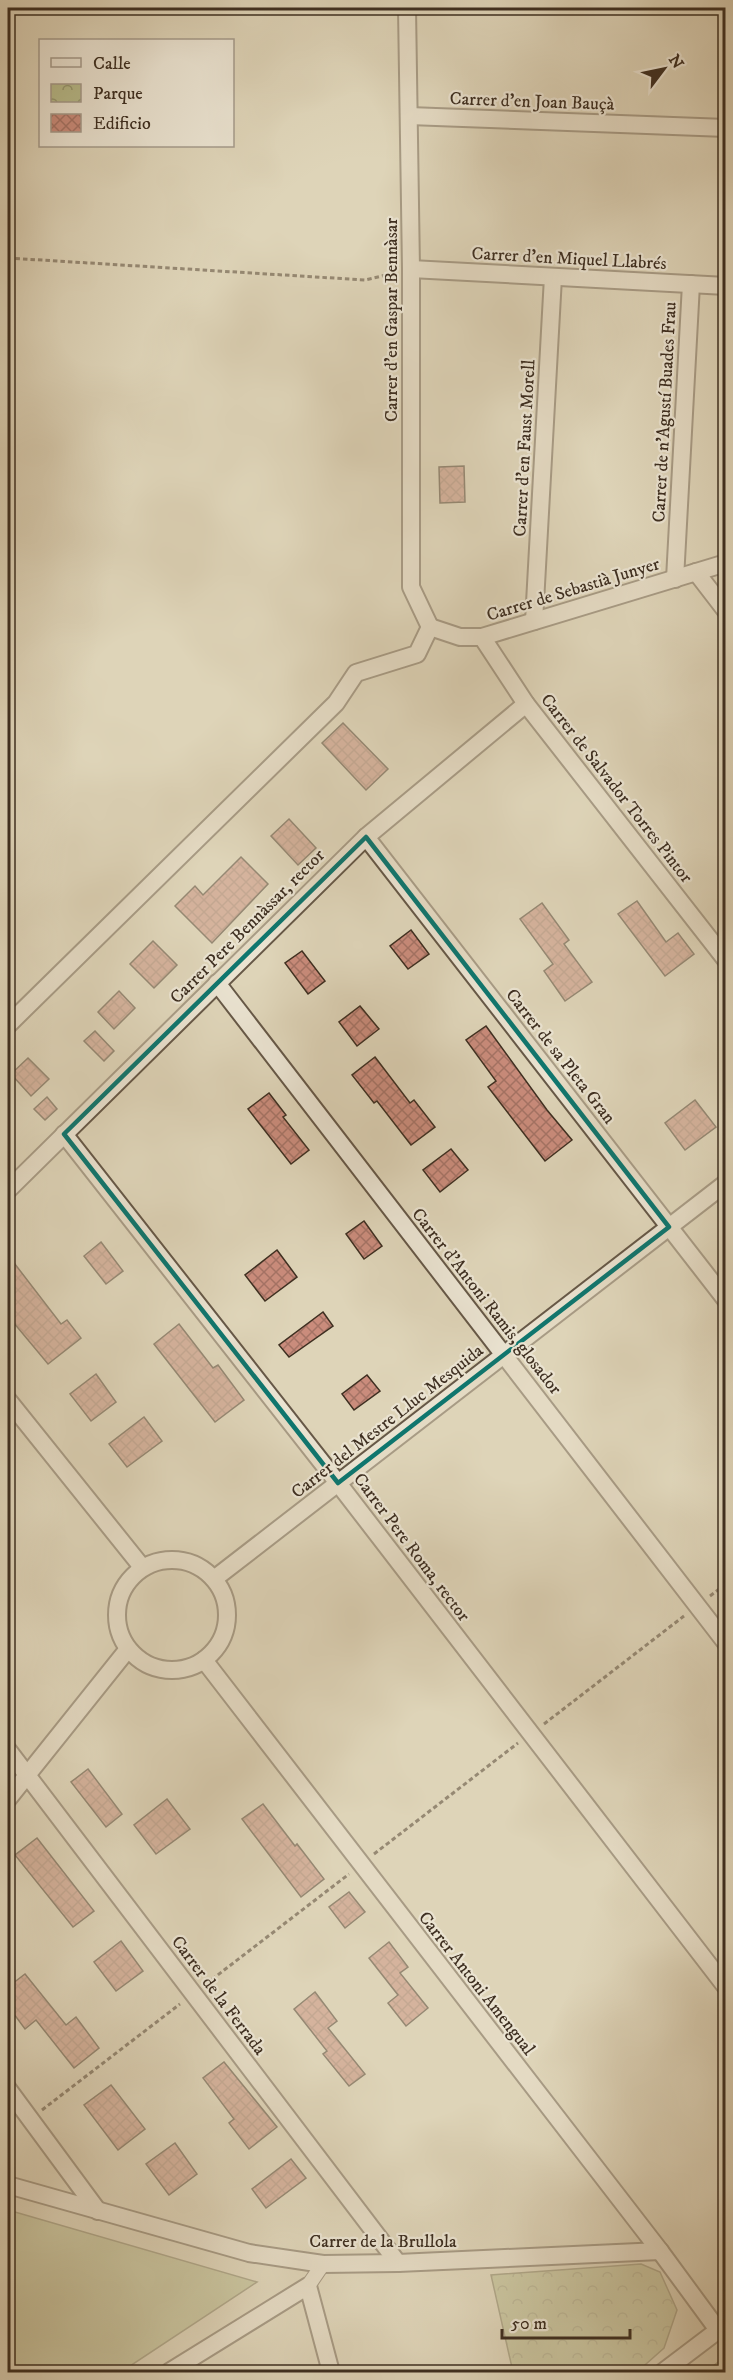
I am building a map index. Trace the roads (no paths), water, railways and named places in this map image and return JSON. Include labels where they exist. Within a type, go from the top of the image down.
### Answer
[{"type":"street","name":"Carrer d'en Gaspar Bennàsar","points":[[407,8],[411,269],[411,587],[430,627]]},
{"type":"street","name":"Carrer d'en Joan Bauçà","points":[[409,116],[726,128]]},
{"type":"street","name":"Carrer d'en Miquel Llabrés","points":[[411,269],[726,286]]},
{"type":"street","name":"Carrer d'en Faust Morell","points":[[534,621],[553,277]]},
{"type":"street","name":"Carrer de n'Agustí Buades Frau","points":[[675,579],[691,284]]},
{"type":"street","name":"Carrer de Sebastià Junyer","points":[[430,627],[460,637],[482,637],[726,563]]},
{"type":"street","points":[[696,572],[726,611]]},
{"type":"street","points":[[8,1025],[336,703],[356,673],[417,654],[430,627]]},
{"type":"street","name":"Carrer de Salvador Torres Pintor","points":[[482,637],[526,704],[726,960]]},
{"type":"street","name":"Carrer Pere Bennàssar, rector","points":[[8,1190],[366,837],[526,704]]},
{"type":"street","name":"Carrer de sa Pleta Gran","points":[[366,837],[726,1300]]},
{"type":"street","name":"Carrer d'Antoni Ramis, glosador","points":[[217,983],[726,1643]]},
{"type":"street","name":"Carrer Pere Roma, rector","points":[[64,1134],[338,1483],[726,1987]]},
{"type":"street","name":"Carrer del Mestre Lluc Mesquida","points":[[214,1579],[726,1183]]},
{"type":"street","points":[[8,1400],[142,1568]]},
{"type":"street","points":[[172,1559],[188,1561],[202,1568],[214,1579],[224,1594],[228,1612],[225,1631],[217,1647],[204,1660],[189,1668],[172,1671],[155,1668],[140,1661],[128,1649],[119,1633],[117,1605],[128,1580],[142,1568],[156,1561],[172,1559]]},
{"type":"street","points":[[8,1799],[128,1649]]},
{"type":"street","name":"Carrer Antoni Amengual","points":[[204,1660],[660,2251],[722,2327]]},
{"type":"street","name":"Carrer de la Ferrada","points":[[8,1750],[398,2263]]},
{"type":"street","points":[[8,2089],[98,2211]]},
{"type":"street","name":"Carrer de la Brullola","points":[[8,2185],[249,2253],[323,2264],[398,2263],[660,2251]]},
{"type":"street","points":[[169,2373],[308,2286],[323,2264]]},
{"type":"street","points":[[308,2286],[331,2373]]},
{"type":"street","points":[[663,2373],[722,2327]]}]
